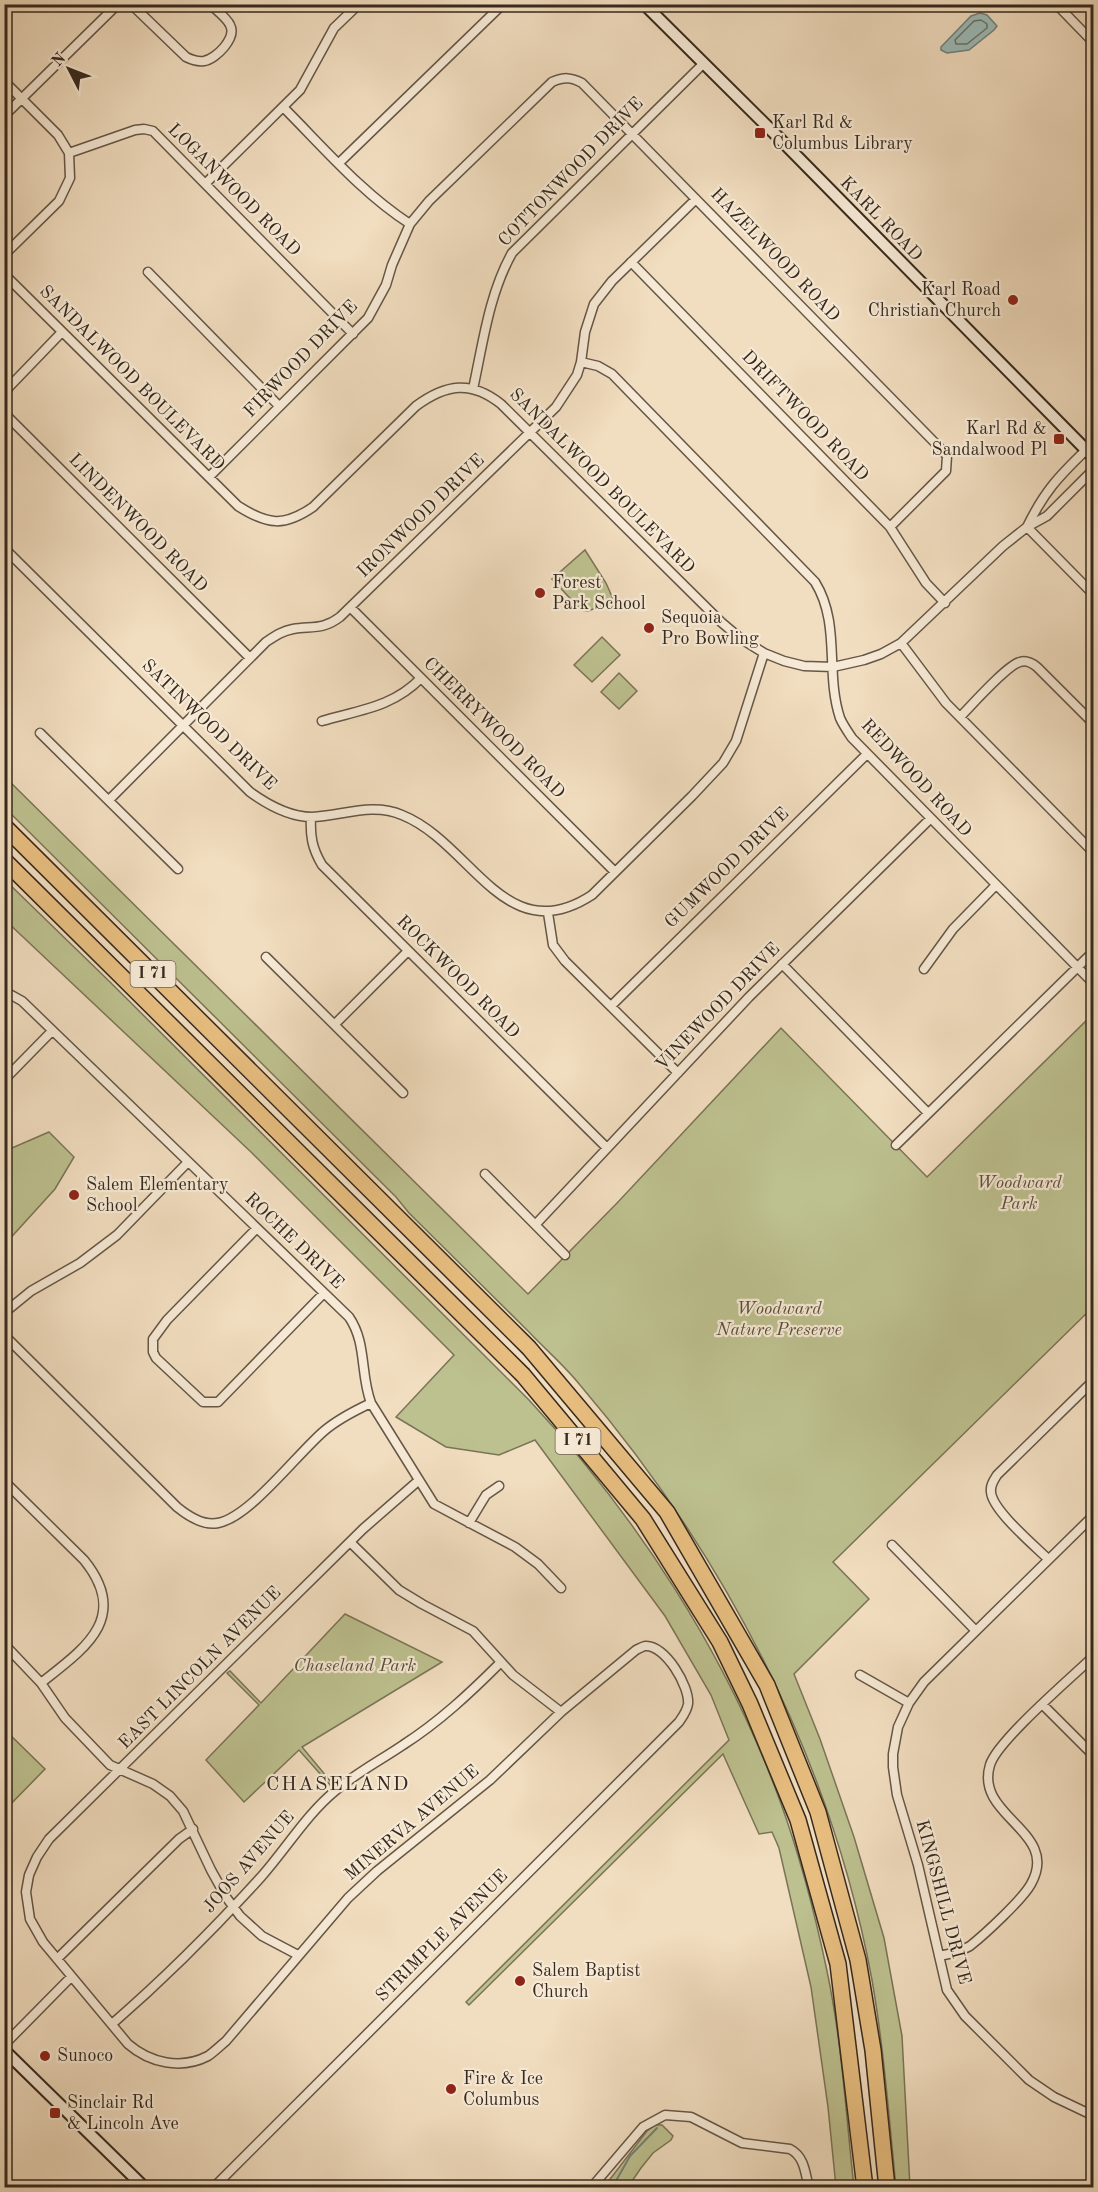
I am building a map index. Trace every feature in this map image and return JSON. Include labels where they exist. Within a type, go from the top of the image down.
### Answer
[{"type":"highway","name":"I 71","points":[[4,826],[529,1348],[667,1512],[767,1685],[818,1812],[858,1960],[873,2050],[888,2187]]},
{"type":"highway","name":"I 71","points":[[4,860],[523,1375],[643,1519],[720,1642],[750,1704],[798,1820],[838,1964],[865,2187]]},
{"type":"main road","name":"KARL ROAD","points":[[644,4],[784,142],[1090,454]]},
{"type":"main road","points":[[4,2050],[145,2187]]},
{"type":"street","points":[[4,116],[118,4]]},
{"type":"street","points":[[130,4],[186,57],[196,61],[206,61],[222,48],[230,39],[232,32],[230,24],[210,4]]},
{"type":"street","points":[[206,183],[300,90],[334,28],[359,4]]},
{"type":"street","points":[[1056,4],[1094,43]]},
{"type":"street","points":[[339,163],[502,5]]},
{"type":"street","name":"COTTONWOOD DRIVE","points":[[473,389],[493,300],[501,273],[512,253],[703,64]]},
{"type":"street","name":"FIRWOOD DRIVE","points":[[209,477],[368,318],[386,285],[410,224],[429,201],[552,82],[561,78],[572,78]]},
{"type":"street","name":"HAZELWOOD ROAD","points":[[572,78],[582,83],[632,133],[943,451],[947,462],[946,471],[890,527]]},
{"type":"street","points":[[4,81],[58,135],[69,153],[70,178],[59,201],[4,255]]},
{"type":"street","points":[[283,108],[371,195],[410,224]]},
{"type":"street","name":"LOGANWOOD ROAD","points":[[69,153],[144,129],[153,131],[353,334]]},
{"type":"street","name":"IRONWOOD DRIVE","points":[[108,800],[266,642],[279,633],[294,629],[320,628],[335,622],[530,432],[564,397],[577,375],[585,332],[594,304],[612,281],[696,199]]},
{"type":"street","name":"DRIFTWOOD ROAD","points":[[632,262],[890,527],[926,583],[945,603]]},
{"type":"street","points":[[148,272],[279,406]]},
{"type":"street","name":"SANDALWOOD BOULEVARD","points":[[4,274],[238,506],[257,518],[278,522],[297,518],[314,507],[423,401],[443,390],[458,387],[488,393],[721,622],[740,638],[764,653],[804,666],[833,667],[864,660],[901,643],[1003,546],[1027,527],[1047,516],[1094,469]]},
{"type":"street","points":[[4,395],[62,332]]},
{"type":"street","name":"REDWOOD ROAD","points":[[581,362],[598,366],[612,374],[815,582],[823,595],[830,620],[836,701],[841,721],[852,738],[1094,984]]},
{"type":"street","name":"LINDENWOOD ROAD","points":[[4,410],[9,418],[250,658]]},
{"type":"street","points":[[1090,454],[1046,491],[1027,527],[1094,596]]},
{"type":"street","name":"SATINWOOD DRIVE","points":[[4,548],[250,792],[264,802],[293,814],[312,817],[371,809],[401,814],[441,838],[495,891],[512,903],[530,910],[548,913]]},
{"type":"street","name":"CHERRYWOOD ROAD","points":[[351,608],[615,872]]},
{"type":"street","points":[[901,643],[922,673],[960,717],[1094,853]]},
{"type":"street","points":[[678,1073],[565,961],[553,945],[548,913],[568,909],[592,895],[723,764],[736,741],[764,653]]},
{"type":"street","points":[[960,717],[1012,666],[1024,662],[1037,667],[1094,724]]},
{"type":"street","points":[[322,721],[389,702],[409,690],[421,678]]},
{"type":"street","points":[[40,733],[178,869]]},
{"type":"street","name":"GUMWOOD DRIVE","points":[[610,1006],[867,754]]},
{"type":"street","name":"ROCKWOOD ROAD","points":[[312,817],[310,832],[312,849],[321,865],[607,1148]]},
{"type":"street","name":"VINEWOOD DRIVE","points":[[536,1224],[782,964],[930,819]]},
{"type":"street","points":[[924,969],[953,929],[996,885]]},
{"type":"street","points":[[335,1024],[408,951]]},
{"type":"street","points":[[896,1145],[1094,951]]},
{"type":"street","points":[[266,957],[404,1093]]},
{"type":"street","points":[[782,964],[928,1113]]},
{"type":"street","name":"ROCHE DRIVE","points":[[4,991],[22,1001],[349,1317],[358,1333],[367,1391],[371,1402],[434,1504],[528,1555],[561,1588]]},
{"type":"street","points":[[4,1080],[52,1031]]},
{"type":"street","points":[[4,1313],[31,1290],[80,1263],[117,1235],[188,1162]]},
{"type":"street","points":[[485,1174],[566,1255]]},
{"type":"street","points":[[257,1228],[156,1333],[152,1345],[153,1352],[164,1366],[203,1402],[218,1402],[324,1293]]},
{"type":"street","points":[[4,1335],[177,1507],[194,1519],[215,1524],[233,1518],[248,1507],[323,1432],[338,1420],[371,1402]]},
{"type":"street","points":[[1048,1560],[997,1507],[991,1492],[992,1482],[1094,1380]]},
{"type":"street","points":[[4,1481],[84,1560],[95,1576],[102,1594],[103,1606],[95,1636],[74,1658],[41,1683]]},
{"type":"street","name":"EAST LINCOLN AVENUE","points":[[57,1959],[43,1942],[30,1919],[26,1892],[29,1875],[49,1839],[350,1542],[418,1481]]},
{"type":"street","points":[[469,1523],[486,1495],[498,1486]]},
{"type":"street","name":"KINGSHILL DRIVE","points":[[1094,1515],[931,1674],[909,1703],[898,1727],[893,1754],[895,1781],[928,1906],[946,1990],[965,2016],[1029,2080],[1054,2097],[1094,2116]]},
{"type":"street","points":[[350,1542],[399,1590],[473,1631],[513,1675],[561,1712]]},
{"type":"street","points":[[892,1545],[976,1631]]},
{"type":"street","points":[[4,1644],[41,1683],[65,1718],[110,1765],[153,1784],[170,1796],[183,1810],[211,1870],[240,1916],[262,1936],[298,1955]]},
{"type":"street","name":"STRIMPLE AVENUE","points":[[213,2187],[679,1722],[688,1703],[686,1687],[670,1661],[656,1648],[646,1646]]},
{"type":"street","name":"MINERVA AVENUE","points":[[112,2024],[128,2044],[155,2061],[187,2064],[208,2056],[226,2041],[348,1898],[377,1871],[490,1780],[561,1712],[636,1650],[646,1646]]},
{"type":"street","points":[[939,1956],[964,1950],[978,1940],[1027,1891],[1034,1878],[1036,1863],[1034,1846],[1027,1835],[992,1797],[987,1783],[989,1767],[995,1753],[1094,1656]]},
{"type":"street","name":"JOOS AVENUE","points":[[112,2024],[176,1966],[234,1907],[336,1790],[463,1700],[500,1663]]},
{"type":"street","points":[[860,1675],[909,1703]]},
{"type":"street","points":[[1042,1705],[1094,1756]]},
{"type":"street","points":[[112,2024],[57,1959],[178,1839],[193,1829]]},
{"type":"street","points":[[4,2045],[71,1977]]},
{"type":"street","points":[[591,2187],[643,2127],[665,2115],[691,2117],[742,2144],[790,2149],[802,2159],[809,2187]]},
{"type":"green space","points":[[585,550],[606,583],[614,601],[588,611],[581,610],[552,579]]},
{"type":"green space","points":[[602,637],[620,655],[592,682],[574,665]]},
{"type":"green space","points":[[619,673],[637,691],[619,709],[601,692]]},
{"type":"green space","name":"Woodward Nature Preserve","points":[[4,776],[528,1294],[618,1202],[781,1028],[927,1177],[1093,1014],[1093,1307],[833,1562],[869,1599],[794,1674],[820,1739],[854,1837],[884,1938],[902,2036],[910,2187],[896,2187],[883,2058],[872,1980],[854,1898],[829,1818],[800,1739],[765,1663],[725,1590],[681,1519],[632,1450],[568,1371],[5,808]]},
{"type":"green space","points":[[5,880],[529,1400],[606,1490],[674,1588],[705,1639],[758,1746],[780,1801],[800,1864],[832,1998],[854,2187],[836,2187],[828,2107],[811,1987],[779,1848],[772,1832],[759,1834],[723,1754],[469,2005],[466,2002],[729,1740],[711,1695],[665,1616],[535,1440],[499,1455],[446,1447],[396,1417],[454,1355],[251,1152],[5,920]]},
{"type":"green space","points":[[49,1132],[74,1157],[55,1189],[5,1244],[5,1151]]},
{"type":"green space","name":"Chaseland Park","points":[[345,1614],[442,1662],[302,1747],[332,1783],[330,1785],[299,1750],[244,1802],[206,1760],[259,1705],[227,1673],[230,1671],[261,1703]]},
{"type":"green space","points":[[4,1729],[45,1769],[5,1810],[4,1810]]},
{"type":"green space","points":[[655,2125],[662,2125],[673,2136],[671,2140],[653,2153],[628,2187],[604,2187],[647,2131]]},
{"type":"water","points":[[980,13],[987,15],[997,26],[994,30],[969,50],[947,53],[941,50],[941,47],[971,16]]},
{"type":"waterway","points":[[612,2188],[630,2156],[657,2128]]},
{"type":"place","name":"Karl Rd & Columbus Library","points":[[760,133]]},
{"type":"place","name":"Karl Road Christian Church","points":[[1013,300]]},
{"type":"place","name":"Karl Rd & Sandalwood Pl","points":[[1059,439]]},
{"type":"place","name":"Forest Park School","points":[[540,593]]},
{"type":"place","name":"Sequoia Pro Bowling","points":[[649,628]]},
{"type":"place","name":"Salem Elementary School","points":[[74,1195]]},
{"type":"place","name":"Salem Baptist Church","points":[[520,1981]]},
{"type":"place","name":"Sunoco","points":[[45,2056]]},
{"type":"place","name":"Fire & Ice Columbus","points":[[451,2089]]},
{"type":"place","name":"Sinclair Rd & Lincoln Ave","points":[[55,2113]]},
{"type":"district","name":"CHASELAND","points":[[338,1785]]},
{"type":"park label","name":"Woodward Park","points":[[1019,1193]]}]
